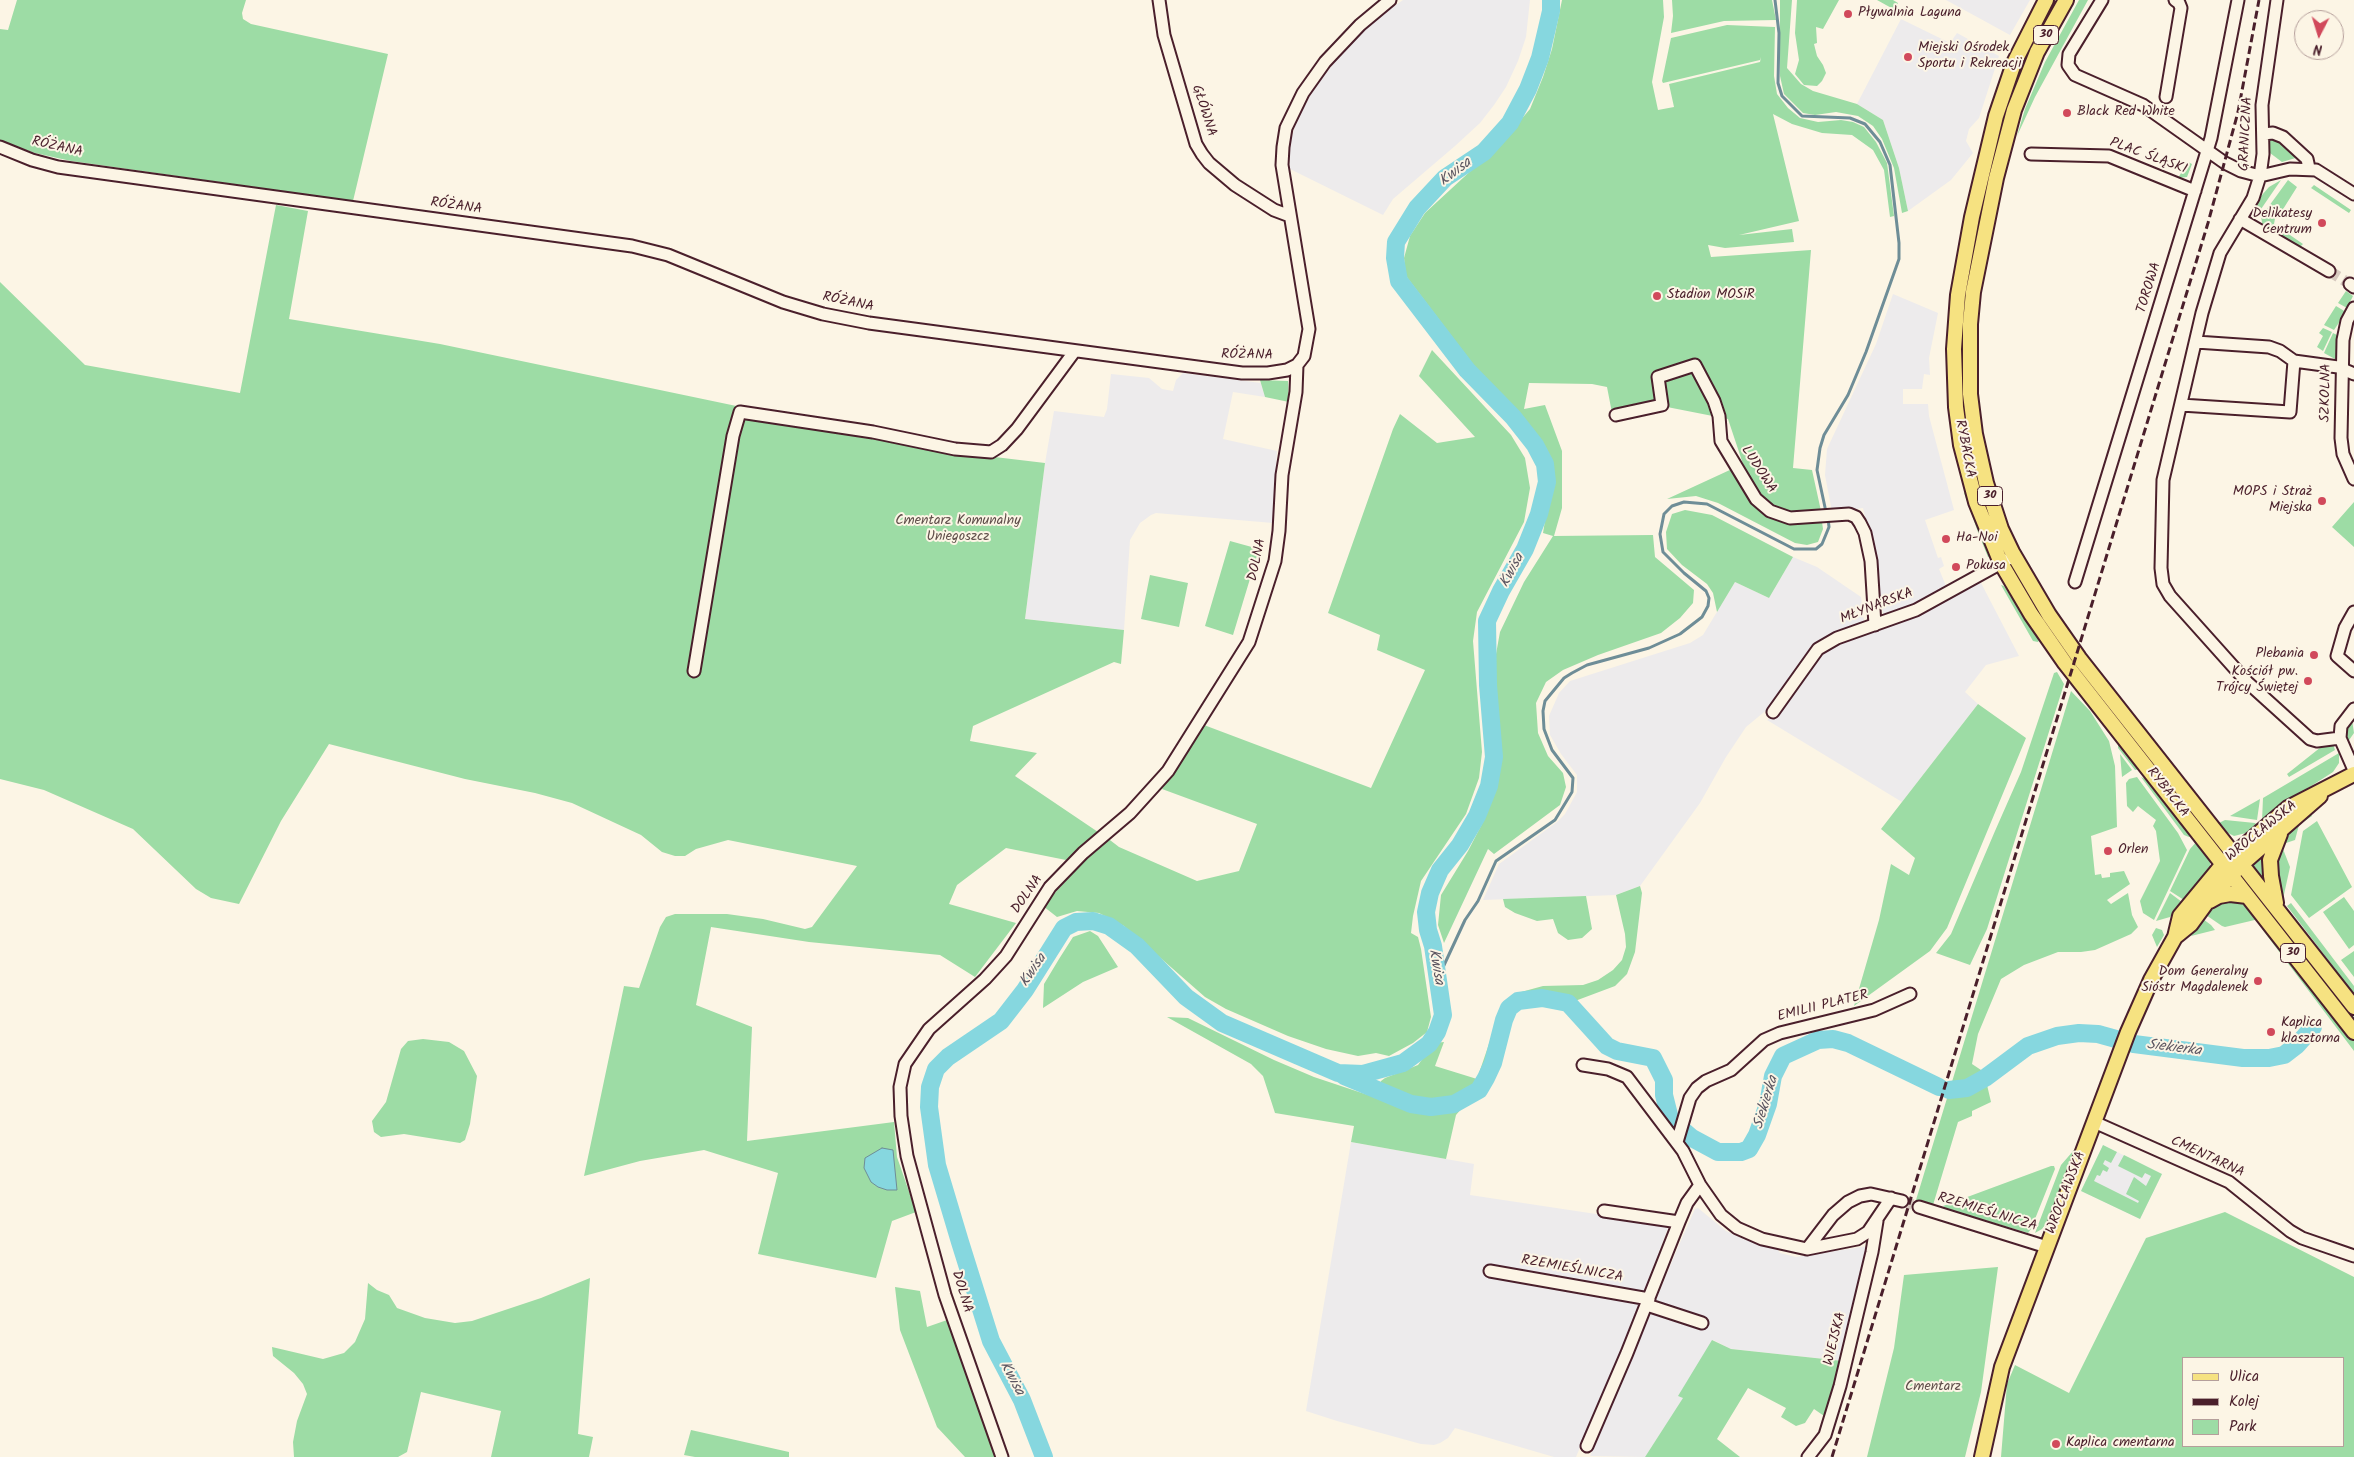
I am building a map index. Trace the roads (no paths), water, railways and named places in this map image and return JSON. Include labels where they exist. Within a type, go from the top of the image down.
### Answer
[{"type":"main road","name":"RYBACKA","points":[[2046,0],[2014,64],[1996,116],[1964,254],[1956,310],[1954,383],[1961,444],[1976,502],[2001,563],[2031,614],[2065,663],[2227,869]]},
{"type":"main road","name":"RYBACKA","points":[[2066,0],[2037,52],[2012,118],[1996,178],[1979,260],[1970,324],[1970,394],[1975,434],[1986,483],[2002,529],[2014,556],[2050,616],[2079,658],[2238,859]]},
{"type":"main road","name":"WROCŁAWSKA","points":[[1982,1457],[2002,1367],[2128,1032],[2151,980],[2175,937],[2180,916],[2238,859],[2280,832],[2328,788],[2354,772]]},
{"type":"main road","name":"WROCŁAWSKA","points":[[2238,859],[2257,834],[2288,808],[2312,794],[2328,788]]},
{"type":"main road","points":[[2278,908],[2270,868],[2272,853],[2280,832]]},
{"type":"main road","points":[[2220,836],[2238,838],[2257,834]]},
{"type":"main road","name":"30","points":[[2238,859],[2354,1007]]},
{"type":"main road","name":"WROCŁAWSKA","points":[[2175,937],[2191,924],[2227,869]]},
{"type":"main road","name":"30","points":[[2227,869],[2354,1032]]},
{"type":"main road","points":[[2207,902],[2219,896],[2230,894],[2248,896]]},
{"type":"street","name":"GŁÓWNA","points":[[1159,0],[1164,34],[1196,144],[1202,154],[1209,163],[1235,185],[1274,210],[1290,216]]},
{"type":"street","points":[[1297,365],[1304,356],[1309,329],[1282,165],[1282,147],[1286,128],[1303,93],[1325,62],[1360,25],[1390,0]]},
{"type":"street","points":[[2102,0],[2069,54],[2068,65],[2072,73],[2143,105],[2207,151],[2241,171],[2260,176],[2290,169],[2309,168],[2322,173],[2354,194]]},
{"type":"street","points":[[2166,97],[2181,8],[2175,0]]},
{"type":"street","name":"TOROWA","points":[[2075,582],[2207,151],[2238,0]]},
{"type":"street","name":"GRANICZNA","points":[[2277,0],[2262,105],[2263,134],[2260,176],[2253,198],[2227,239],[2215,266],[2163,480],[2160,544],[2164,584],[2177,605],[2247,682],[2310,739],[2317,741],[2340,738]]},
{"type":"street","points":[[2263,134],[2273,132],[2283,137],[2307,159],[2309,168]]},
{"type":"street","name":"RÓŻANA","points":[[0,146],[32,160],[58,167],[632,246],[668,254],[784,302],[823,314],[896,327],[1242,373],[1278,372],[1297,365]]},
{"type":"street","name":"PLAC ŚLĄSKI","points":[[2031,154],[2109,156],[2195,191]]},
{"type":"street","points":[[2240,219],[2329,271]]},
{"type":"street","name":"SZKOLNA","points":[[2354,308],[2344,330],[2342,368],[2342,446],[2354,479]]},
{"type":"street","points":[[2196,342],[2269,347],[2280,351],[2294,361],[2342,368],[2354,374]]},
{"type":"street","points":[[694,671],[733,436],[740,412],[873,432],[955,448],[991,452],[1002,446],[1017,429],[1074,352]]},
{"type":"street","points":[[2182,405],[2290,412],[2294,361]]},
{"type":"street","name":"DOLNA","points":[[1002,1457],[945,1295],[907,1156],[901,1116],[900,1087],[905,1064],[929,1029],[985,979],[1006,956],[1050,887],[1084,853],[1130,813],[1168,771],[1249,642],[1275,560],[1279,531],[1282,475],[1296,392],[1297,365]]},
{"type":"street","name":"LUDOWA","points":[[1616,415],[1662,405],[1658,377],[1696,365],[1714,401],[1719,416],[1721,441],[1756,499],[1770,512],[1790,518],[1814,518],[1837,514],[1849,514],[1856,517],[1865,533],[1871,561],[1875,624]]},
{"type":"street","name":"MŁYNARSKA","points":[[1773,712],[1818,649],[1837,638],[1916,610],[2014,556]]},
{"type":"street","points":[[2354,612],[2345,628],[2337,656],[2354,671]]},
{"type":"street","points":[[2340,738],[2341,726],[2354,709]]},
{"type":"street","name":"WROCŁAWSKA","points":[[2340,738],[2354,772]]},
{"type":"street","name":"EMILII PLATER","points":[[1679,1139],[1690,1098],[1697,1088],[1706,1080],[1731,1070],[1764,1040],[1780,1033],[1874,1010],[1910,994]]},
{"type":"street","points":[[1583,1065],[1608,1069],[1628,1077],[1679,1139],[1700,1185],[1721,1215],[1737,1228],[1762,1239],[1807,1249],[1857,1239],[1868,1232],[1897,1200],[1871,1194],[1848,1202],[1833,1215],[1807,1249]]},
{"type":"street","name":"CMENTARNA","points":[[2094,1122],[2229,1182],[2290,1231],[2302,1238],[2354,1256]]},
{"type":"street","points":[[1587,1446],[1648,1302],[1687,1203],[1700,1185]]},
{"type":"street","name":"RZEMIEŚLNICZA","points":[[1919,1207],[2047,1247]]},
{"type":"street","points":[[1604,1211],[1679,1222]]},
{"type":"street","name":"WIEJSKA","points":[[1808,1457],[1825,1435],[1840,1386],[1870,1261],[1877,1221]]},
{"type":"street","name":"RZEMIEŚLNICZA","points":[[1490,1272],[1648,1302],[1702,1323]]},
{"type":"water","points":[[882,1148],[893,1150],[897,1190],[887,1190],[878,1187],[871,1182],[864,1168],[865,1158]]},
{"type":"waterway","name":"Kwisa","points":[[1044,1457],[1022,1400],[991,1341],[937,1165],[929,1107],[930,1087],[936,1069],[948,1057],[1001,1021],[1025,990],[1064,928],[1076,922],[1093,921],[1109,926],[1137,946],[1186,997],[1222,1023],[1338,1073],[1363,1074],[1403,1063],[1429,1044],[1437,1032],[1443,1015],[1426,912],[1430,893],[1440,870],[1460,845],[1477,816],[1489,786],[1494,757],[1488,685],[1487,621],[1501,591],[1525,549],[1539,514],[1547,482],[1545,464],[1535,445],[1513,417],[1467,370],[1399,281],[1395,258],[1396,242],[1417,208],[1445,178],[1484,152],[1510,123],[1528,89],[1540,58],[1551,11],[1551,0]]},
{"type":"waterway","points":[[1775,0],[1779,33],[1778,83],[1782,96],[1802,116],[1850,118],[1865,124],[1880,142],[1890,165],[1899,243],[1899,259],[1866,352],[1848,395],[1824,435],[1820,448],[1817,470],[1826,512]]},
{"type":"waterway","points":[[1439,976],[1465,920],[1478,901],[1496,861],[1555,820],[1572,792],[1573,778],[1552,750],[1544,729],[1543,711],[1545,701],[1564,678],[1572,673],[1587,665],[1649,648],[1680,634],[1702,617],[1708,606],[1709,598],[1706,591],[1663,552],[1660,534],[1664,514],[1672,506],[1684,502],[1707,504],[1794,549],[1816,549],[1822,544],[1829,527],[1828,518]]},
{"type":"waterway","name":"Siekierka","points":[[1344,1076],[1411,1104],[1431,1107],[1454,1104],[1479,1090],[1486,1078],[1493,1063],[1509,1008],[1518,1001],[1542,998],[1568,1003],[1607,1046],[1617,1051],[1653,1058],[1664,1080],[1664,1095],[1670,1119],[1692,1138],[1718,1152],[1741,1152],[1749,1149],[1757,1135],[1768,1104],[1773,1076],[1783,1056],[1818,1040],[1833,1039],[1848,1043],[1939,1087]]},
{"type":"waterway","name":"Siekierka","points":[[1949,1090],[1967,1088],[1985,1078],[2028,1046],[2057,1036],[2079,1033],[2098,1034],[2134,1044],[2243,1058],[2269,1058],[2284,1055],[2297,1045],[2313,1027]]},
{"type":"tunnel","points":[[2329,271],[2350,284]]},
{"type":"tunnel","points":[[1902,1201],[1919,1207]]},
{"type":"railway","points":[[1832,1457],[2208,223],[2238,112],[2259,0]]},
{"type":"place","name":"Pływalnia Laguna","points":[[1848,14]]},
{"type":"place","name":"Miejski Ośrodek Sportu i Rekreacji","points":[[1908,57]]},
{"type":"place","name":"Black Red White","points":[[2067,113]]},
{"type":"place","name":"Delikatesy Centrum","points":[[2322,223]]},
{"type":"place","name":"Stadion MOSiR","points":[[1657,296]]},
{"type":"place","name":"MOPS i Straż Miejska","points":[[2322,501]]},
{"type":"place","name":"Ha-Noi","points":[[1946,539]]},
{"type":"place","name":"Pokusa","points":[[1956,567]]},
{"type":"place","name":"Plebania","points":[[2314,655]]},
{"type":"place","name":"Kościół pw. Trójcy Świętej","points":[[2308,681]]},
{"type":"place","name":"Orlen","points":[[2108,851]]},
{"type":"place","name":"Dom Generalny Sióstr Magdalenek","points":[[2258,981]]},
{"type":"place","name":"Kaplica klasztorna","points":[[2271,1032]]},
{"type":"place","name":"Kaplica cmentarna","points":[[2056,1444]]},
{"type":"park label","name":"Cmentarz Komunalny Uniegoszcz","points":[[958,530]]},
{"type":"park label","name":"Cmentarz","points":[[1933,1388]]}]
